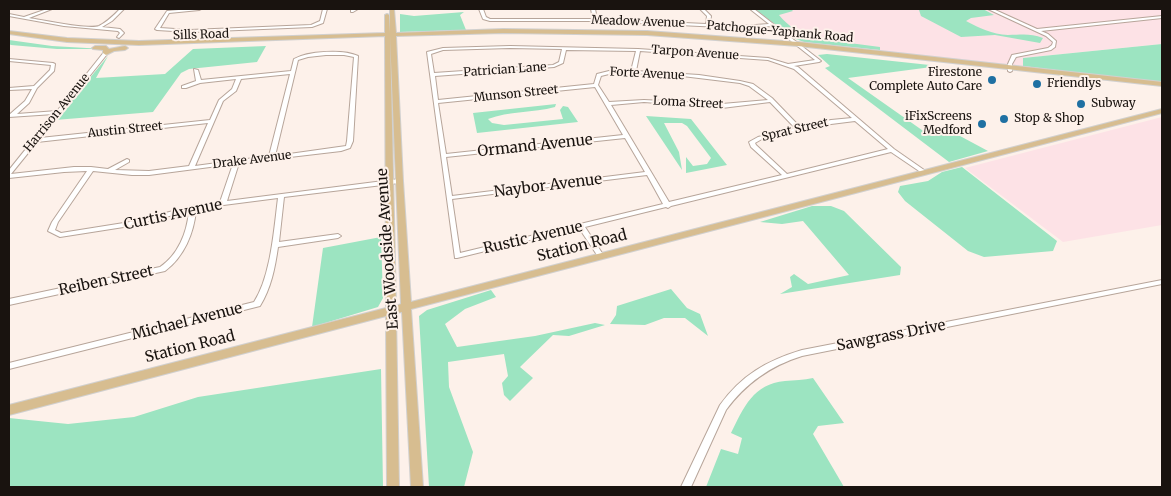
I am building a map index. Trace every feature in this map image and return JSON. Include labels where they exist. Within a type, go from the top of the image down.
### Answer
[{"type":"main road","name":"East Woodside Avenue","points":[[387,9],[390,37],[395,181],[408,308],[417,487]]},
{"type":"main road","name":"East Woodside Avenue","points":[[390,37],[392,9]]},
{"type":"main road","name":"Sills Road","points":[[9,32],[68,43]]},
{"type":"main road","name":"Patchogue-Yaphank Road","points":[[390,37],[450,33],[620,32],[798,44],[1162,84]]},
{"type":"main road","name":"Patchogue-Yaphank Road","points":[[390,37],[594,35],[685,39],[1010,67],[1147,87]]},
{"type":"main road","points":[[68,43],[108,41],[119,37],[118,42],[141,46]]},
{"type":"main road","name":"Sills Road","points":[[9,38],[141,46],[319,42],[390,37]]},
{"type":"main road","name":"Sills Road","points":[[141,46],[390,37]]},
{"type":"main road","points":[[68,43],[106,48],[106,53],[115,49],[141,46]]},
{"type":"main road","points":[[1147,87],[1162,89]]},
{"type":"main road","name":"Station Road","points":[[9,410],[1162,111]]},
{"type":"main road","name":"East Woodside Avenue","points":[[393,487],[390,312],[395,181]]},
{"type":"street","points":[[22,18],[50,9]]},
{"type":"street","points":[[97,28],[108,23],[122,9]]},
{"type":"street","points":[[199,9],[168,12],[157,29],[222,29],[317,25],[322,22],[325,9]]},
{"type":"street","name":"Meadow Avenue","points":[[481,9],[484,18],[490,20],[595,20],[742,27],[772,25]]},
{"type":"street","points":[[593,9],[595,20]]},
{"type":"street","points":[[702,9],[709,16],[708,24]]},
{"type":"street","points":[[752,9],[819,61],[790,65]]},
{"type":"street","points":[[990,9],[1036,30],[1051,38],[1054,42],[1054,46],[1047,50],[1020,54],[1010,67]]},
{"type":"street","points":[[9,15],[120,30],[122,33],[119,37]]},
{"type":"street","points":[[1036,30],[1162,17]]},
{"type":"street","points":[[222,29],[228,22]]},
{"type":"street","name":"Tarpon Avenue","points":[[429,55],[431,52],[443,50],[564,48],[638,50],[768,59],[790,65],[892,150],[924,172]]},
{"type":"street","name":"Patrician Lane","points":[[432,76],[554,66],[561,63],[564,48]]},
{"type":"street","points":[[633,72],[638,50]]},
{"type":"street","name":"Harrison Avenue","points":[[10,172],[106,53]]},
{"type":"street","name":"Drake Avenue","points":[[10,172],[111,169],[130,174],[191,168],[348,147],[356,56],[349,53],[300,57],[296,59],[293,72]]},
{"type":"street","name":"Rustic Avenue","points":[[429,55],[457,256],[892,150]]},
{"type":"street","points":[[9,60],[53,64],[52,70],[35,87],[27,102],[11,116]]},
{"type":"street","points":[[196,70],[199,82]]},
{"type":"street","points":[[184,87],[199,82],[293,72],[272,157]]},
{"type":"street","name":"Forte Avenue","points":[[668,206],[596,85],[599,75],[603,72],[633,72],[736,81],[755,88],[799,129]]},
{"type":"street","points":[[191,168],[221,100],[234,90],[239,78]]},
{"type":"street","name":"Munson Street","points":[[436,102],[596,85]]},
{"type":"street","points":[[9,88],[35,87]]},
{"type":"street","name":"Loma Street","points":[[608,104],[644,101],[722,106],[769,101]]},
{"type":"street","points":[[11,116],[58,112]]},
{"type":"street","name":"Sprat Street","points":[[786,176],[753,146],[752,142],[799,129],[857,119]]},
{"type":"street","name":"Austin Street","points":[[37,140],[212,121]]},
{"type":"street","name":"Ormand Avenue","points":[[444,156],[626,136]]},
{"type":"street","points":[[111,169],[127,161]]},
{"type":"street","points":[[223,203],[237,162]]},
{"type":"street","name":"Curtis Avenue","points":[[91,169],[55,222],[51,231],[53,234],[60,235],[130,224],[193,208],[223,203],[395,181]]},
{"type":"street","name":"Naybor Avenue","points":[[448,198],[648,173]]},
{"type":"street","name":"Michael Avenue","points":[[9,366],[249,307],[262,298],[275,245],[281,196]]},
{"type":"street","name":"Reiben Street","points":[[9,302],[162,269],[176,259],[191,222],[193,208]]},
{"type":"street","points":[[581,226],[601,256]]},
{"type":"street","points":[[275,245],[338,236]]},
{"type":"street","name":"Sawgrass Drive","points":[[686,487],[722,408],[747,379],[781,359],[802,353],[1162,282]]},
{"type":"shaded area","points":[[758,9],[1162,9],[1162,44],[1023,58],[1023,66],[803,43]]},
{"type":"shaded area","points":[[1162,117],[1162,225],[1063,242],[965,168]]},
{"type":"green space","points":[[755,9],[791,9],[793,11],[779,15],[790,26],[811,38],[880,47],[880,50],[804,42],[793,38]]},
{"type":"green space","points":[[983,9],[994,15],[971,18],[966,21],[997,33],[1030,35],[1043,38],[1040,43],[995,35],[961,37],[921,16],[919,10]]},
{"type":"green space","points":[[464,12],[460,15],[466,30],[400,32],[400,14],[414,16]]},
{"type":"green space","points":[[9,40],[52,46],[104,49],[57,49],[11,45]]},
{"type":"green space","points":[[1162,44],[1162,83],[1023,66],[1023,58]]},
{"type":"green space","points":[[266,46],[257,62],[189,69],[181,73],[153,112],[55,120],[108,56],[96,78],[165,74],[193,49]]},
{"type":"green space","points":[[827,54],[939,66],[848,78],[929,135],[945,134],[960,136],[988,151],[949,162],[825,68],[830,66],[818,55]]},
{"type":"green space","points":[[556,104],[555,107],[547,109],[496,116],[488,119],[492,123],[504,125],[563,119],[560,110],[563,106],[568,107],[578,122],[477,133],[473,113]]},
{"type":"green space","points":[[646,116],[691,119],[727,165],[686,173],[686,157],[693,166],[707,164],[711,158],[687,126],[682,123],[664,123],[679,152],[682,170]]},
{"type":"green space","points":[[962,167],[1057,241],[1053,251],[984,257],[968,251],[905,201],[898,192],[900,186],[928,181],[942,172]]},
{"type":"green space","points":[[812,206],[831,206],[844,211],[901,267],[900,275],[780,294],[792,287],[790,277],[794,274],[808,284],[849,275],[803,221],[782,224],[760,222]]},
{"type":"green space","points":[[381,237],[383,298],[378,307],[312,327],[323,248]]},
{"type":"green space","points":[[671,289],[687,308],[700,314],[708,336],[685,318],[664,318],[645,325],[610,324],[616,315],[617,306]]},
{"type":"green space","points":[[491,290],[496,297],[465,309],[445,324],[457,347],[535,336],[595,323],[605,325],[569,336],[553,335],[520,367],[533,378],[510,401],[504,395],[502,383],[508,376],[504,354],[448,362],[449,387],[473,452],[464,487],[429,487],[419,316],[427,310]]},
{"type":"green space","points":[[381,369],[383,487],[9,487],[9,418],[68,424],[134,417],[198,397]]},
{"type":"green space","points":[[813,378],[844,423],[818,426],[813,434],[844,487],[706,487],[721,449],[738,454],[742,438],[731,433],[740,414],[751,398],[757,392],[774,383]]},
{"type":"place","name":"Firestone Complete Auto Care","points":[[992,80]]},
{"type":"place","name":"Friendlys","points":[[1037,84]]},
{"type":"place","name":"Subway","points":[[1081,104]]},
{"type":"place","name":"Stop & Shop","points":[[1004,119]]},
{"type":"place","name":"iFixScreens Medford","points":[[982,124]]}]
